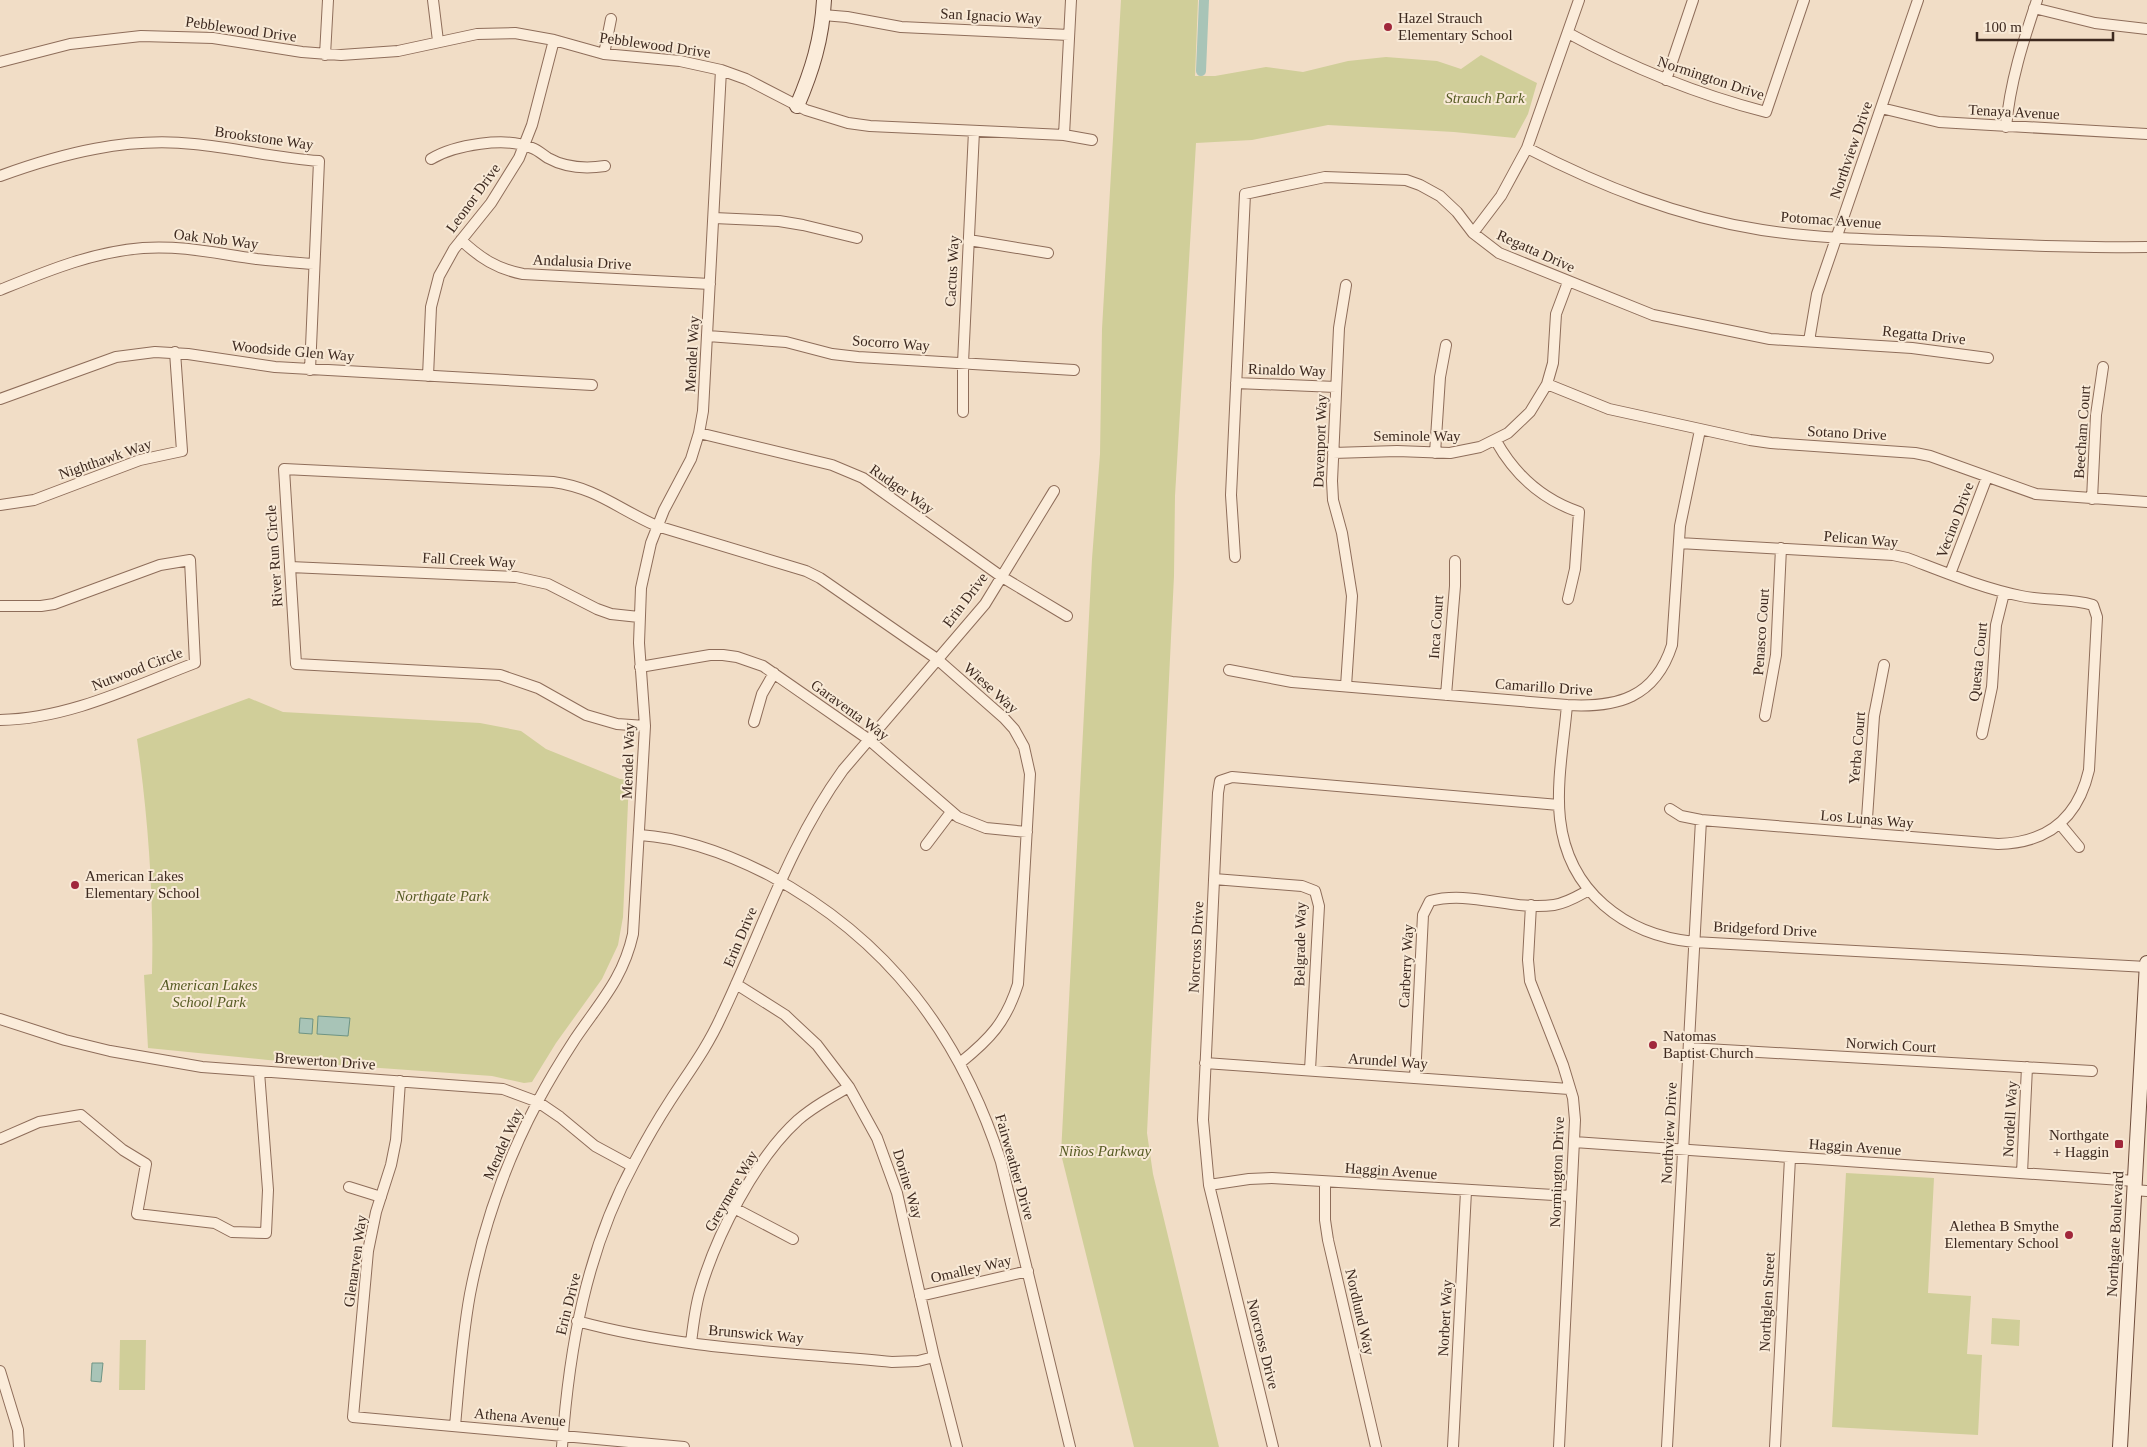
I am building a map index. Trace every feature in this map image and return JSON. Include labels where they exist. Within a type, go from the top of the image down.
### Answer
[{"type":"main road","points":[[797,106],[817,55],[824,0]]},
{"type":"main road","name":"Northgate Boulevard","points":[[2120,1447],[2139,1187],[2147,963]]},
{"type":"street","points":[[325,54],[328,0]]},
{"type":"street","points":[[433,0],[438,42]]},
{"type":"street","points":[[1064,135],[1071,0]]},
{"type":"street","points":[[1473,233],[1501,196],[1527,148],[1579,0]]},
{"type":"street","points":[[1666,80],[1693,0]]},
{"type":"street","name":"Normington Drive","points":[[1568,32],[1617,58],[1666,80],[1766,112],[1804,0]]},
{"type":"street","name":"Northview Drive","points":[[1809,341],[1817,294],[1918,0]]},
{"type":"street","points":[[2006,126],[2011,84],[2035,4],[2095,23],[2147,29]]},
{"type":"street","name":"San Ignacio Way","points":[[823,15],[901,26],[1069,35]]},
{"type":"street","points":[[604,54],[611,19]]},
{"type":"street","name":"Pebblewood Drive","points":[[0,62],[70,44],[141,36],[213,38],[325,54],[375,54],[462,36],[500,33],[537,36],[604,54],[680,61],[721,70],[746,79],[797,106],[826,118],[848,123],[1064,135],[1092,140]]},
{"type":"street","name":"Leonor Drive","points":[[428,376],[431,307],[435,288],[447,259],[506,181],[524,146],[554,40]]},
{"type":"street","name":"Mendel Way","points":[[455,1426],[464,1331],[480,1254],[499,1190],[538,1102],[575,1039],[608,993],[624,965],[632,942],[636,918],[645,726],[640,667],[639,617],[643,573],[657,526],[683,478],[700,433],[704,411],[721,70]]},
{"type":"street","name":"Tenaya Avenue","points":[[1881,108],[1939,122],[2147,134]]},
{"type":"street","name":"Cactus Way","points":[[963,412],[963,363],[974,131]]},
{"type":"street","name":"Brookstone Way","points":[[0,176],[52,158],[131,144],[192,144],[265,156],[319,161],[310,370]]},
{"type":"street","points":[[431,159],[453,149],[479,144],[532,147],[552,161],[573,167],[605,166]]},
{"type":"street","name":"Potomac Avenue","points":[[1527,148],[1606,186],[1687,213],[1762,230],[1836,238],[2080,248],[2147,246]]},
{"type":"street","name":"Regatta Drive","points":[[1235,557],[1231,495],[1244,194],[1325,177],[1406,180],[1420,184],[1440,196],[1457,212],[1473,233],[1499,253],[1653,315],[1770,339],[1936,350],[1988,358]]},
{"type":"street","points":[[714,218],[779,221],[857,238]]},
{"type":"street","name":"Andalusia Drive","points":[[461,240],[485,261],[503,269],[523,274],[710,284]]},
{"type":"street","points":[[969,240],[1048,253]]},
{"type":"street","name":"Oak Nob Way","points":[[0,290],[92,256],[144,248],[187,248],[257,259],[314,264]]},
{"type":"street","name":"Seminole Way","points":[[1333,453],[1397,451],[1435,453],[1465,451],[1496,441],[1508,433],[1530,412],[1547,384],[1553,363],[1556,314],[1568,282]]},
{"type":"street","name":"Davenport Way","points":[[1346,285],[1339,328],[1332,481],[1333,500],[1342,533],[1352,596],[1346,686]]},
{"type":"street","name":"Socorro Way","points":[[708,336],[779,341],[832,354],[858,357],[1074,370]]},
{"type":"street","points":[[1435,453],[1439,384],[1446,345]]},
{"type":"street","name":"Woodside Glen Way","points":[[0,399],[116,357],[155,352],[175,352],[247,364],[310,370],[592,385]]},
{"type":"street","name":"Nighthawk Way","points":[[0,505],[34,500],[140,460],[182,452],[175,352]]},
{"type":"street","name":"Beecham Court","points":[[2092,499],[2096,415],[2103,366]]},
{"type":"street","name":"Rinaldo Way","points":[[1236,383],[1336,387]]},
{"type":"street","name":"Sotano Drive","points":[[1547,384],[1608,409],[1700,430],[1771,443],[1915,453],[1930,456],[2036,494],[2147,502]]},
{"type":"street","name":"Camarillo Drive","points":[[1229,670],[1270,679],[1567,705],[1592,706],[1614,704],[1640,691],[1660,671],[1670,652],[1674,631],[1679,543],[1683,513],[1700,430]]},
{"type":"street","name":"Rudger Way","points":[[700,433],[832,466],[863,478],[1002,577],[1067,616]]},
{"type":"street","points":[[1496,441],[1508,462],[1531,487],[1548,499],[1579,512],[1576,568],[1568,599]]},
{"type":"street","name":"River Run Circle","points":[[645,726],[618,724],[586,715],[538,688],[500,676],[296,664],[284,469],[568,484],[596,493],[639,518],[657,526]]},
{"type":"street","name":"Vecino Drive","points":[[1950,574],[1987,477]]},
{"type":"street","name":"Erin Drive","points":[[562,1447],[566,1389],[577,1321],[599,1245],[632,1166],[664,1110],[711,1038],[802,834],[825,795],[868,739],[985,604],[1054,491]]},
{"type":"street","name":"Wiese Way","points":[[657,526],[806,571],[820,578],[937,659],[1004,718],[1018,735],[1028,760],[1030,774],[1018,984],[1012,1002],[997,1029],[980,1048],[960,1063]]},
{"type":"street","name":"Pelican Way","points":[[1679,543],[1893,555],[1907,558],[2004,592],[2048,600],[2082,602],[2093,605]]},
{"type":"street","name":"Penasco Court","points":[[1765,716],[1776,655],[1781,548]]},
{"type":"street","name":"Nutwood Circle","points":[[0,606],[41,606],[54,604],[160,565],[190,560],[195,663],[63,712],[40,717],[0,720]]},
{"type":"street","name":"Inca Court","points":[[1446,695],[1455,586],[1455,561]]},
{"type":"street","name":"Fall Creek Way","points":[[290,567],[532,579],[563,591],[597,609],[611,614],[639,617]]},
{"type":"street","name":"Questa Court","points":[[1982,734],[1992,687],[1996,625],[2004,592]]},
{"type":"street","name":"Los Lunas Way","points":[[1670,809],[1681,816],[1701,820],[1866,834],[2013,844],[2035,839],[2060,824],[2080,799],[2089,770],[2097,617],[2093,605]]},
{"type":"street","name":"Garaventa Way","points":[[640,667],[710,655],[723,655],[750,661],[774,673],[868,739],[951,812],[971,824],[986,828],[1027,832]]},
{"type":"street","name":"Yerba Court","points":[[1866,834],[1874,716],[1884,665]]},
{"type":"street","points":[[754,722],[759,700],[774,673]]},
{"type":"street","name":"Bridgeford Drive","points":[[1567,705],[1559,805],[1562,832],[1568,853],[1578,873],[1590,890],[1612,912],[1637,928],[1664,938],[1694,942],[2147,967]]},
{"type":"street","name":"Norcross Drive","points":[[1273,1447],[1209,1185],[1203,1128],[1220,781],[1232,777],[1559,805]]},
{"type":"street","points":[[926,845],[951,812]]},
{"type":"street","name":"Northview Drive","points":[[1667,1447],[1701,820]]},
{"type":"street","points":[[2060,824],[2079,847]]},
{"type":"street","name":"Fairweather Drive","points":[[640,835],[676,838],[729,856],[780,882],[815,903],[841,922],[889,966],[926,1009],[960,1063],[979,1101],[993,1139],[1028,1271],[1070,1447]]},
{"type":"street","name":"Belgrade Way","points":[[1214,878],[1302,886],[1316,891],[1319,906],[1310,1070]]},
{"type":"street","name":"Carberry Way","points":[[1415,1078],[1423,915],[1430,901],[1447,897],[1531,905],[1561,903],[1590,890]]},
{"type":"street","name":"Normington Drive","points":[[1531,905],[1528,960],[1530,981],[1563,1065],[1575,1120],[1558,1447]]},
{"type":"street","name":"Dorine Way","points":[[736,984],[766,1002],[803,1031],[833,1065],[849,1088],[877,1138],[890,1168],[897,1193],[934,1357],[957,1447]]},
{"type":"street","name":"Brewerton Drive","points":[[0,1019],[110,1052],[202,1067],[488,1086],[517,1093],[538,1102],[560,1116],[595,1146],[632,1166]]},
{"type":"street","name":"Norwich Court","points":[[1689,1048],[2092,1071]]},
{"type":"street","name":"Arundel Way","points":[[1205,1063],[1569,1089]]},
{"type":"street","name":"Nordell Way","points":[[2022,1173],[2027,1067]]},
{"type":"street","points":[[0,1140],[39,1122],[82,1115],[123,1150],[146,1164],[137,1214],[215,1223],[232,1232],[266,1233],[268,1190],[259,1072]]},
{"type":"street","name":"Glenarven Way","points":[[353,1417],[368,1251],[396,1140],[400,1081]]},
{"type":"street","name":"Greymere Way","points":[[691,1343],[705,1274],[734,1208],[754,1176],[786,1132],[808,1112],[849,1088]]},
{"type":"street","name":"Haggin Avenue","points":[[1574,1142],[2022,1173],[2139,1187]]},
{"type":"street","name":"Northglen Street","points":[[1774,1447],[1790,1158]]},
{"type":"street","name":"Haggin Avenue","points":[[1209,1185],[1257,1179],[1571,1196]]},
{"type":"street","name":"Nordlund Way","points":[[1325,1182],[1325,1220],[1328,1240],[1376,1447]]},
{"type":"street","points":[[349,1187],[381,1197]]},
{"type":"street","name":"Norbert Way","points":[[1453,1447],[1466,1191]]},
{"type":"street","points":[[734,1208],[793,1239]]},
{"type":"street","name":"Omalley Way","points":[[920,1296],[1028,1271]]},
{"type":"street","name":"Brunswick Way","points":[[577,1321],[620,1333],[691,1343],[892,1362],[918,1361],[934,1357]]},
{"type":"street","points":[[0,1371],[18,1430],[19,1447]]},
{"type":"street","name":"Athena Avenue","points":[[353,1417],[684,1447]]},
{"type":"green space","name":"Niños Parkway","points":[[1121,0],[1198,0],[1195,76],[1215,76],[1266,67],[1303,72],[1348,61],[1386,57],[1437,61],[1461,69],[1481,55],[1537,83],[1528,114],[1515,138],[1454,132],[1328,125],[1252,140],[1196,143],[1175,496],[1174,576],[1147,1133],[1153,1174],[1219,1447],[1134,1447],[1061,1154],[1092,559],[1100,454],[1102,329]]},
{"type":"green space","name":"Northgate Park","points":[[249,698],[283,712],[480,723],[521,731],[546,749],[620,779],[629,780],[623,917],[618,945],[602,979],[556,1043],[532,1082],[524,1083],[492,1076],[268,1060],[148,1048],[144,975],[152,974],[151,886],[147,827],[137,739]]},
{"type":"green space","points":[[1846,1173],[1934,1178],[1928,1293],[1971,1296],[1967,1354],[1982,1355],[1978,1435],[1832,1427]]},
{"type":"green space","points":[[1992,1318],[2020,1320],[2019,1346],[1991,1344]]},
{"type":"green space","points":[[120,1340],[146,1340],[145,1390],[119,1390]]},
{"type":"shaded area","points":[[318,1016],[350,1018],[348,1036],[317,1034]]},
{"type":"shaded area","points":[[300,1018],[313,1019],[312,1034],[299,1033]]},
{"type":"shaded area","points":[[92,1363],[103,1363],[101,1382],[91,1381]]},
{"type":"waterway","points":[[1201,71],[1204,0]]},
{"type":"place","name":"Hazel Strauch Elementary School","points":[[1388,27]]},
{"type":"place","name":"American Lakes Elementary School","points":[[75,885]]},
{"type":"place","name":"Natomas Baptist Church","points":[[1653,1045]]},
{"type":"place","name":"Northgate + Haggin","points":[[2119,1144]]},
{"type":"place","name":"Alethea B Smythe Elementary School","points":[[2069,1235]]},
{"type":"park label","name":"Strauch Park","points":[[1485,98]]},
{"type":"park label","name":"American Lakes School Park","points":[[209,994]]}]
